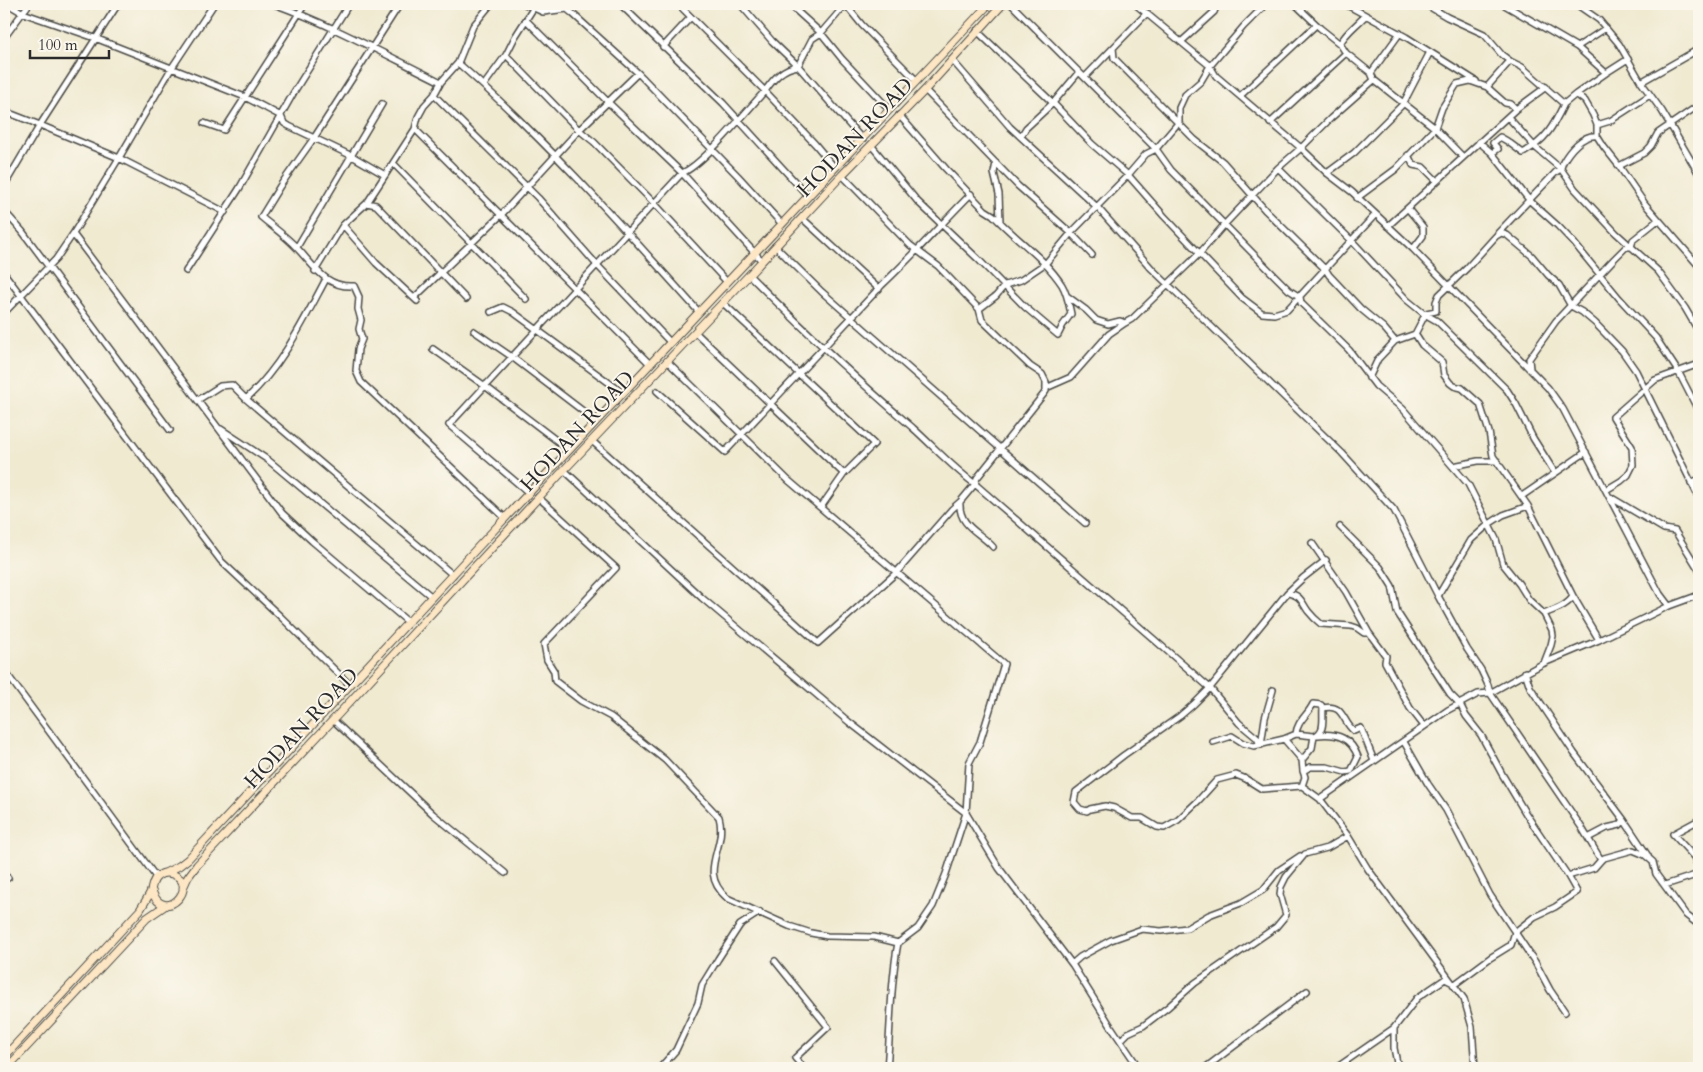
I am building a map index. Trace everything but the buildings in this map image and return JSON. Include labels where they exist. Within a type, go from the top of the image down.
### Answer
[{"type":"main road","name":"HODAN ROAD","points":[[156,877],[179,866],[188,859],[505,518],[989,4]]},
{"type":"main road","name":"HODAN ROAD","points":[[7,1068],[147,918],[166,904],[176,902],[183,893],[188,876],[197,865],[564,470],[899,115],[925,90],[1003,4]]},
{"type":"main road","points":[[165,873],[170,873],[179,878],[183,888]]},
{"type":"main road","points":[[156,877],[152,891],[156,900],[166,904]]},
{"type":"main road","points":[[4,1056],[140,910],[152,891]]},
{"type":"street","points":[[8,4],[23,13],[95,38],[245,97],[282,116],[286,124],[352,156],[385,175]]},
{"type":"street","points":[[4,38],[29,4]]},
{"type":"street","points":[[4,186],[40,124],[118,4]]},
{"type":"street","points":[[4,313],[56,259],[73,234],[171,69],[214,4]]},
{"type":"street","points":[[274,4],[299,13],[441,82]]},
{"type":"street","points":[[204,123],[224,130],[305,4]]},
{"type":"street","points":[[186,271],[225,212],[349,4]]},
{"type":"street","points":[[400,4],[261,217],[296,247],[315,271],[326,279],[354,286],[359,297],[359,329],[362,339],[358,349],[356,371],[361,382],[505,518]]},
{"type":"street","points":[[315,271],[343,225],[367,203],[415,129],[418,117],[424,106],[458,62],[473,26],[491,4]]},
{"type":"street","points":[[525,4],[535,6],[543,12],[567,9],[638,73],[782,224]]},
{"type":"street","points":[[620,4],[723,103],[808,196]]},
{"type":"street","points":[[678,4],[816,144],[834,168]]},
{"type":"street","points":[[740,4],[862,139]]},
{"type":"street","points":[[789,4],[821,33],[842,59],[890,109]]},
{"type":"street","points":[[798,66],[812,39],[821,33],[845,4],[868,31],[917,81]]},
{"type":"street","points":[[1011,4],[1156,149],[1171,170],[1288,290],[1300,297]]},
{"type":"street","points":[[1135,4],[1210,66],[1216,76],[1301,148],[1413,249],[1548,388],[1563,409],[1660,594],[1669,606]]},
{"type":"street","points":[[1181,42],[1214,12],[1217,4]]},
{"type":"street","points":[[979,309],[996,296],[1005,285],[1021,280],[1046,263],[1071,233],[1146,154],[1156,149],[1179,122],[1179,108],[1188,92],[1201,81],[1210,66],[1244,26],[1266,4]]},
{"type":"street","points":[[1295,4],[1316,25],[1340,44],[1346,53],[1371,73],[1374,80],[1434,128],[1463,157]]},
{"type":"street","points":[[1345,4],[1400,34],[1480,84]]},
{"type":"street","points":[[1425,4],[1484,34],[1510,61],[1522,67],[1564,104]]},
{"type":"street","points":[[1502,4],[1577,47],[1606,74]]},
{"type":"street","points":[[1576,4],[1606,28],[1628,59],[1699,174]]},
{"type":"street","points":[[484,85],[506,55],[535,6]]},
{"type":"street","points":[[1084,77],[1146,13]]},
{"type":"street","points":[[1340,44],[1344,36],[1365,16]]},
{"type":"street","points":[[663,46],[690,17]]},
{"type":"street","points":[[526,20],[682,174],[762,261]]},
{"type":"street","points":[[1240,96],[1316,25]]},
{"type":"street","points":[[1577,47],[1606,28]]},
{"type":"street","points":[[977,32],[1054,103],[1092,144],[1128,175],[1242,298],[1262,314],[1274,314],[1287,310],[1375,215]]},
{"type":"street","points":[[1371,73],[1400,34]]},
{"type":"street","points":[[1113,48],[1114,58],[1195,140],[1223,162],[1252,196],[1326,270],[1361,309],[1395,340]]},
{"type":"street","points":[[1641,82],[1699,48]]},
{"type":"street","points":[[1327,173],[1354,153],[1403,104],[1430,52]]},
{"type":"street","points":[[1270,123],[1346,53]]},
{"type":"street","points":[[506,55],[654,203],[727,282]]},
{"type":"street","points":[[1492,153],[1498,149],[1493,143],[1500,137],[1523,153],[1535,147],[1548,134],[1564,104],[1628,59]]},
{"type":"street","points":[[952,60],[1010,126],[1097,207],[1152,268],[1342,453],[1394,510],[1438,596],[1467,649],[1481,670],[1490,694],[1601,860]]},
{"type":"street","points":[[1487,87],[1510,61]]},
{"type":"street","points":[[458,62],[519,118],[572,172],[699,312]]},
{"type":"street","points":[[529,493],[449,425],[654,203],[682,174],[689,171],[711,149],[772,81],[787,67],[798,66]]},
{"type":"street","points":[[1021,136],[1026,128],[1054,103],[1079,72]]},
{"type":"street","points":[[343,225],[376,263],[415,300],[439,272],[501,215],[579,130],[638,73]]},
{"type":"street","points":[[1046,388],[1071,377],[1109,334],[1132,319],[1200,253],[1224,224],[1278,168],[1301,148],[1330,118],[1374,80]]},
{"type":"street","points":[[1357,198],[1396,169],[1434,128],[1442,108],[1457,84],[1470,81],[1480,84],[1487,87],[1505,103],[1511,104],[1516,109]]},
{"type":"street","points":[[1388,226],[1516,109],[1546,87]]},
{"type":"street","points":[[925,90],[1018,186],[1071,233],[1092,255]]},
{"type":"street","points":[[1576,94],[1585,101],[1597,126],[1597,136],[1645,204],[1699,266]]},
{"type":"street","points":[[434,95],[527,187],[670,342]]},
{"type":"street","points":[[1597,126],[1610,121],[1650,95]]},
{"type":"street","points":[[296,247],[382,104]]},
{"type":"street","points":[[1619,166],[1644,153],[1658,134],[1699,105]]},
{"type":"street","points":[[4,111],[40,124],[119,158],[225,212]]},
{"type":"street","points":[[899,115],[985,210],[1046,263],[1068,297],[1096,320],[1108,324],[1120,321],[1125,323]]},
{"type":"street","points":[[1508,117],[1535,147],[1561,169],[1575,189],[1631,247],[1658,271],[1686,308],[1699,332]]},
{"type":"street","points":[[415,129],[650,364]]},
{"type":"street","points":[[1426,313],[1436,311],[1436,302],[1439,295],[1467,268],[1556,172],[1561,169],[1571,150],[1588,137],[1597,136]]},
{"type":"street","points":[[1479,142],[1492,153],[1530,200],[1558,226],[1656,338],[1679,372],[1699,412]]},
{"type":"street","points":[[871,145],[918,202],[1005,285],[1025,307],[1058,335],[1071,314],[1065,292]]},
{"type":"street","points":[[1408,155],[1413,165],[1423,167],[1437,181]]},
{"type":"street","points":[[393,163],[526,299]]},
{"type":"street","points":[[996,163],[994,172],[999,194],[1000,222]]},
{"type":"street","points":[[1278,168],[1352,241],[1406,300],[1420,311],[1437,320],[1512,396],[1533,438],[1555,473]]},
{"type":"street","points":[[592,441],[818,643],[896,573],[975,484],[977,478],[1043,395],[1046,382],[1042,374],[1030,366],[982,320],[979,309],[938,266],[910,245],[842,175]]},
{"type":"street","points":[[657,390],[725,452],[971,194]]},
{"type":"street","points":[[367,203],[376,205],[466,299]]},
{"type":"street","points":[[1408,209],[1423,227],[1423,236],[1413,249]]},
{"type":"street","points":[[4,211],[22,231],[170,430]]},
{"type":"street","points":[[802,218],[879,289]]},
{"type":"street","points":[[1631,247],[1633,240],[1658,220]]},
{"type":"street","points":[[1496,236],[1502,233],[1507,235],[1532,256],[1559,286],[1571,306],[1595,323],[1622,351],[1636,371],[1699,498]]},
{"type":"street","points":[[73,234],[282,513],[312,542],[408,622]]},
{"type":"street","points":[[775,246],[822,292],[1085,523]]},
{"type":"street","points":[[1530,369],[1529,359],[1556,321],[1626,247],[1631,247]]},
{"type":"street","points":[[4,273],[221,561],[350,685]]},
{"type":"street","points":[[749,275],[824,349],[960,472],[1210,688],[1239,723],[1257,738],[1260,746]]},
{"type":"street","points":[[246,400],[262,384],[291,344],[326,279]]},
{"type":"street","points":[[1300,297],[1301,303],[1350,350],[1369,378],[1403,409],[1473,491],[1498,545],[1503,564],[1529,600],[1544,614],[1553,636],[1548,656],[1544,663]]},
{"type":"street","points":[[723,302],[798,375],[874,444],[844,474],[821,507]]},
{"type":"street","points":[[491,312],[504,308],[513,312],[623,393]]},
{"type":"street","points":[[1369,378],[1378,359],[1395,340],[1415,334],[1426,313]]},
{"type":"street","points":[[474,331],[512,357],[596,421]]},
{"type":"street","points":[[696,332],[844,474]]},
{"type":"street","points":[[1415,334],[1422,346],[1442,362],[1444,376],[1450,383],[1462,388],[1480,404],[1489,432],[1493,456],[1528,506],[1573,596],[1599,640]]},
{"type":"street","points":[[433,350],[485,386],[569,450]]},
{"type":"street","points":[[667,361],[788,480],[1004,664],[980,742],[970,763],[966,813],[946,874],[932,906],[918,928],[898,943],[891,986],[890,1039],[887,1068]]},
{"type":"street","points":[[1606,490],[1628,475],[1633,465],[1632,448],[1613,417],[1655,380],[1699,364]]},
{"type":"street","points":[[198,400],[220,386],[232,385],[246,400],[272,420],[453,575]]},
{"type":"street","points":[[218,427],[268,460],[432,597]]},
{"type":"street","points":[[1522,496],[1586,452]]},
{"type":"street","points":[[1453,466],[1478,461],[1497,461]]},
{"type":"street","points":[[564,470],[702,598],[850,722],[966,813],[999,868],[1072,964],[1139,1068]]},
{"type":"street","points":[[1691,483],[1699,479]]},
{"type":"street","points":[[1610,497],[1664,529],[1674,531],[1699,570]]},
{"type":"street","points":[[538,498],[616,568],[544,644],[547,660],[554,671],[555,681],[581,701],[611,717],[665,760],[719,817],[722,827],[721,839],[714,856],[713,876],[718,891],[726,898],[789,926],[811,933],[826,936],[874,937],[898,943]]},
{"type":"street","points":[[960,502],[961,516],[966,524],[993,547]]},
{"type":"street","points":[[1438,596],[1471,540],[1489,524],[1503,515],[1528,506]]},
{"type":"street","points":[[1340,527],[1380,567],[1392,586],[1398,612],[1450,694],[1460,704],[1466,716],[1482,735],[1502,774],[1526,814],[1577,892],[1555,907],[1534,917],[1515,932],[1512,945],[1454,984]]},
{"type":"street","points":[[1312,543],[1326,560],[1369,633],[1386,656],[1385,662],[1410,708],[1424,726]]},
{"type":"street","points":[[1326,560],[1287,593],[1210,688],[1180,716],[1076,792],[1074,802],[1080,809],[1087,811],[1105,806],[1114,808],[1132,818],[1142,818],[1157,827],[1164,828],[1178,820],[1217,780],[1236,775],[1262,789],[1302,786],[1320,799],[1348,836],[1368,869],[1464,999],[1472,1027],[1475,1068]]},
{"type":"street","points":[[1287,593],[1295,594],[1321,624],[1351,626],[1364,633],[1369,633]]},
{"type":"street","points":[[1320,799],[1448,710],[1478,694],[1490,694],[1525,672],[1699,594]]},
{"type":"street","points":[[1544,614],[1571,600],[1573,596]]},
{"type":"street","points":[[4,670],[156,877]]},
{"type":"street","points":[[1525,672],[1530,687],[1574,754],[1653,862],[1656,874],[1686,914],[1699,925]]},
{"type":"street","points":[[1260,746],[1273,690]]},
{"type":"street","points":[[1296,734],[1296,728],[1311,710],[1313,704],[1321,705],[1323,708],[1332,707],[1343,714],[1349,727],[1354,731],[1361,728],[1374,762]]},
{"type":"street","points":[[1302,760],[1312,748],[1316,735],[1322,728],[1323,708]]},
{"type":"street","points":[[333,720],[433,814],[504,873]]},
{"type":"street","points":[[1213,742],[1232,736],[1243,743],[1260,746],[1284,740],[1296,734],[1344,737],[1355,747],[1358,756],[1351,771]]},
{"type":"street","points":[[1284,740],[1302,760],[1305,777],[1302,786]]},
{"type":"street","points":[[1404,742],[1428,784],[1446,810],[1490,896],[1535,962],[1550,990],[1565,1012]]},
{"type":"street","points":[[1303,771],[1310,766],[1328,767],[1345,772],[1351,771],[1357,774]]},
{"type":"street","points":[[1588,838],[1607,828],[1620,825],[1624,820]]},
{"type":"street","points":[[1699,820],[1673,834],[1694,858],[1699,869]]},
{"type":"street","points":[[1072,964],[1100,945],[1122,935],[1142,929],[1161,931],[1187,928],[1209,915],[1241,902],[1263,890],[1279,870],[1305,854],[1327,848],[1348,836]]},
{"type":"street","points":[[1568,876],[1594,868],[1604,858],[1633,850],[1645,855],[1653,862]]},
{"type":"street","points":[[1121,1040],[1128,1033],[1143,1026],[1168,1007],[1195,983],[1276,927],[1286,914],[1280,894],[1281,887],[1286,877],[1305,854]]},
{"type":"street","points":[[4,872],[8,878]]},
{"type":"street","points":[[1665,885],[1699,874]]},
{"type":"street","points":[[660,1068],[676,1050],[698,1003],[702,985],[718,959],[740,925],[760,912]]},
{"type":"street","points":[[775,961],[828,1027],[795,1058],[804,1068]]},
{"type":"street","points":[[1336,1068],[1394,1028],[1417,998],[1445,979],[1454,984]]},
{"type":"street","points":[[1205,1068],[1307,991]]},
{"type":"street","points":[[1394,1028],[1394,1048],[1398,1068]]}]
